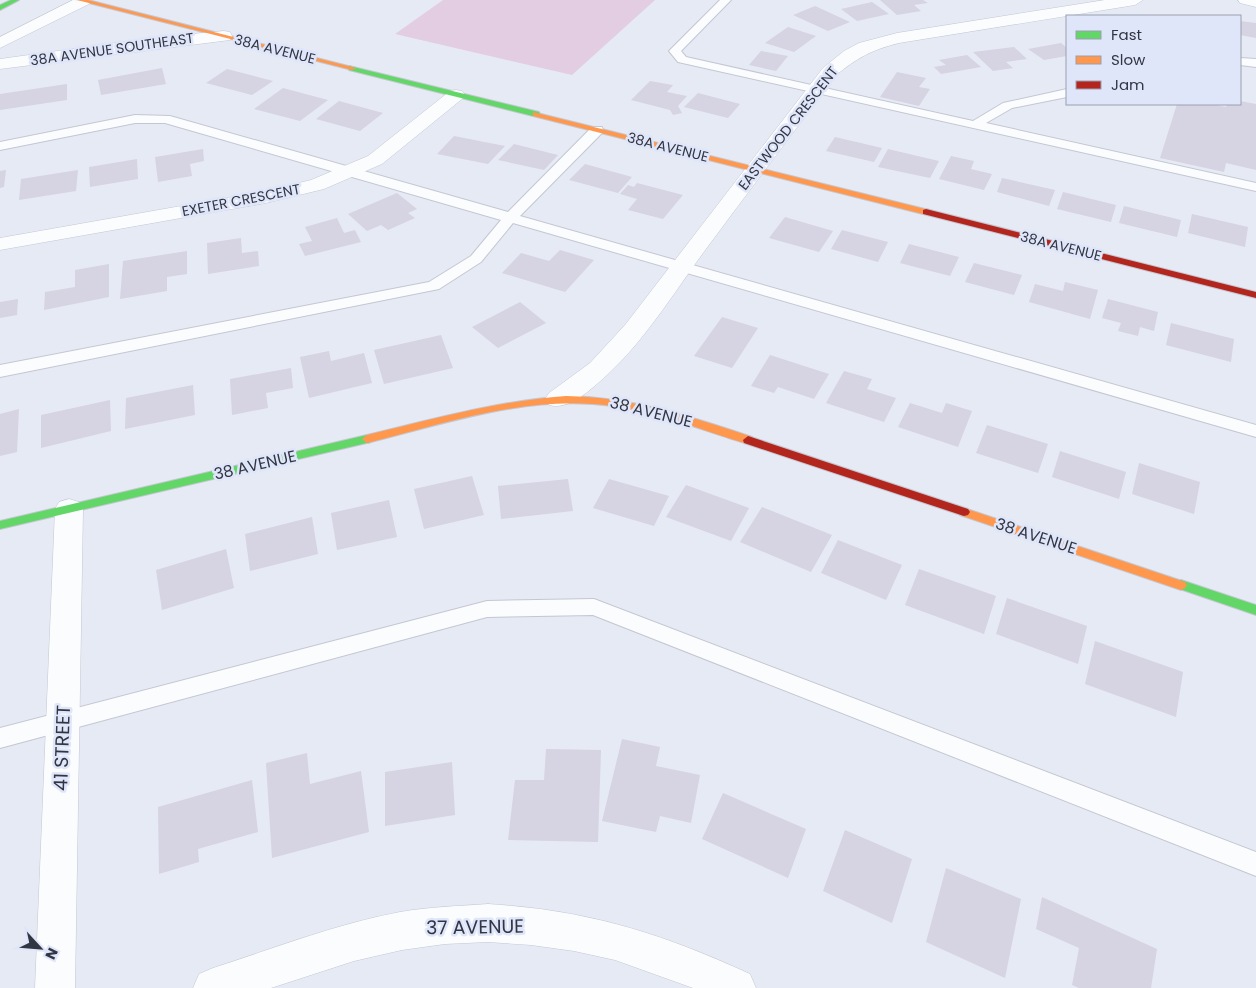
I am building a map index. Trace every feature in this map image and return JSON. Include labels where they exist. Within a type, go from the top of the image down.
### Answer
[{"type":"street","points":[[0,8],[16,0]]},
{"type":"street","points":[[0,43],[82,0]]},
{"type":"street","name":"38A AVENUE","points":[[82,0],[1256,295]]},
{"type":"street","name":"EASTWOOD CRESCENT","points":[[558,400],[582,383],[598,368],[638,323],[839,62],[865,47],[909,36],[1135,0]]},
{"type":"street","points":[[1246,0],[1256,2]]},
{"type":"street","points":[[1009,3],[1028,17]]},
{"type":"street","name":"38A AVENUE SOUTHEAST","points":[[0,64],[159,42],[224,36]]},
{"type":"street","name":"EXETER CRESCENT","points":[[0,244],[282,194],[317,185],[353,171],[385,152],[456,95]]},
{"type":"street","name":"38 AVENUE","points":[[0,525],[496,409],[558,400],[605,401],[671,415],[1256,610]]},
{"type":"street","name":"41 STREET","points":[[55,988],[68,509]]},
{"type":"street","name":"37 AVENUE","points":[[213,988],[350,944],[402,931],[454,924],[502,923],[553,928],[601,937],[643,948],[684,964],[736,988]]},
{"type":"lane","points":[[726,0],[679,46],[676,51],[677,56],[693,64],[1256,187]]},
{"type":"lane","points":[[1241,62],[1256,63]]},
{"type":"lane","points":[[976,125],[989,113],[1001,107],[1066,93]]},
{"type":"lane","points":[[0,146],[135,119],[166,119],[1256,431]]},
{"type":"lane","points":[[0,371],[434,286],[476,258],[511,217],[597,130]]},
{"type":"lane","points":[[0,738],[487,609],[594,608],[1256,864]]},
{"type":"shaded area","points":[[443,0],[655,0],[572,75],[395,34]]},
{"type":"building","points":[[880,0],[923,0],[928,3],[914,5],[921,11],[897,15]]},
{"type":"building","points":[[872,2],[889,14],[857,21],[841,9]]},
{"type":"building","points":[[815,6],[850,22],[828,31],[793,15]]},
{"type":"building","points":[[1241,21],[1256,23],[1256,38],[1241,35]]},
{"type":"building","points":[[788,27],[816,36],[794,52],[765,43]]},
{"type":"building","points":[[1061,43],[1066,47],[1066,56],[1044,60],[1028,49]]},
{"type":"building","points":[[1014,47],[1027,59],[1006,62],[1013,68],[993,71],[973,52]]},
{"type":"building","points":[[761,51],[788,56],[776,71],[749,65]]},
{"type":"building","points":[[967,55],[981,67],[941,74],[934,67],[946,65],[939,60]]},
{"type":"building","points":[[162,68],[166,84],[101,95],[98,80]]},
{"type":"building","points":[[227,69],[273,81],[252,95],[206,83]]},
{"type":"building","points":[[897,72],[926,78],[919,87],[930,89],[919,106],[880,97]]},
{"type":"building","points":[[650,81],[673,85],[667,92],[687,96],[678,106],[682,113],[673,115],[670,110],[631,100]]},
{"type":"building","points":[[67,84],[67,100],[0,110],[0,94]]},
{"type":"building","points":[[283,88],[328,100],[300,121],[254,109]]},
{"type":"building","points":[[698,93],[740,104],[728,118],[684,107]]},
{"type":"building","points":[[339,101],[383,113],[360,131],[316,119]]},
{"type":"building","points":[[1241,101],[1256,104],[1256,170],[1226,163],[1224,172],[1160,158],[1177,105],[1216,105],[1226,107],[1227,105],[1241,105]]},
{"type":"building","points":[[454,136],[505,146],[488,164],[437,154]]},
{"type":"building","points":[[835,137],[882,148],[874,162],[826,151]]},
{"type":"building","points":[[514,144],[558,155],[544,170],[498,160]]},
{"type":"building","points":[[203,149],[204,161],[190,164],[192,176],[158,182],[155,157]]},
{"type":"building","points":[[888,149],[939,161],[930,178],[878,167]]},
{"type":"building","points":[[951,156],[974,161],[971,169],[992,174],[984,190],[939,179]]},
{"type":"building","points":[[137,159],[138,179],[90,187],[89,167]]},
{"type":"building","points":[[585,164],[632,177],[618,193],[569,180]]},
{"type":"building","points":[[6,170],[4,187],[0,188],[0,171]]},
{"type":"building","points":[[78,170],[76,191],[19,200],[21,179]]},
{"type":"building","points":[[1002,178],[1055,190],[1049,206],[997,192]]},
{"type":"building","points":[[637,183],[683,195],[663,219],[628,210],[637,199],[620,194],[628,185],[634,187]]},
{"type":"building","points":[[1063,192],[1116,205],[1111,222],[1057,209]]},
{"type":"building","points":[[397,193],[417,209],[408,213],[415,218],[388,230],[381,225],[367,231],[348,214]]},
{"type":"building","points":[[1124,206],[1181,220],[1177,237],[1119,223]]},
{"type":"building","points":[[1192,214],[1248,227],[1245,247],[1188,233]]},
{"type":"building","points":[[785,217],[833,231],[819,252],[769,238]]},
{"type":"building","points":[[337,218],[344,233],[355,230],[361,242],[305,256],[299,244],[312,241],[305,227]]},
{"type":"building","points":[[842,230],[888,242],[878,262],[831,249]]},
{"type":"building","points":[[241,238],[242,253],[258,251],[259,266],[208,274],[207,243]]},
{"type":"building","points":[[909,244],[959,257],[950,276],[900,263]]},
{"type":"building","points":[[560,250],[594,260],[565,292],[502,273],[521,253],[549,261]]},
{"type":"building","points":[[187,251],[187,274],[167,277],[167,291],[120,299],[123,261]]},
{"type":"building","points":[[974,263],[1022,275],[1014,295],[965,282]]},
{"type":"building","points":[[109,264],[109,297],[44,310],[45,292],[75,287],[75,270]]},
{"type":"building","points":[[1065,282],[1098,290],[1090,319],[1029,302],[1035,284],[1063,291]]},
{"type":"building","points":[[18,299],[17,315],[0,318],[0,302]]},
{"type":"building","points":[[1108,299],[1158,312],[1154,331],[1140,327],[1138,336],[1118,331],[1121,323],[1102,318]]},
{"type":"building","points":[[520,302],[546,323],[498,348],[472,327]]},
{"type":"building","points":[[722,317],[758,328],[732,368],[694,356]]},
{"type":"building","points":[[1171,323],[1234,339],[1231,362],[1166,345]]},
{"type":"building","points":[[441,335],[453,368],[384,384],[374,350]]},
{"type":"building","points":[[329,351],[331,361],[364,353],[372,383],[309,398],[300,357]]},
{"type":"building","points":[[770,355],[829,374],[814,399],[778,387],[774,393],[751,386]]},
{"type":"building","points":[[291,368],[293,388],[266,393],[268,408],[232,415],[230,379]]},
{"type":"building","points":[[844,371],[872,379],[867,389],[896,398],[884,422],[826,403]]},
{"type":"building","points":[[193,385],[195,415],[125,429],[126,398]]},
{"type":"building","points":[[110,400],[111,431],[41,448],[41,415]]},
{"type":"building","points":[[910,403],[942,413],[946,403],[972,411],[958,447],[898,427]]},
{"type":"building","points":[[19,409],[17,452],[0,456],[0,414]]},
{"type":"building","points":[[987,425],[1048,444],[1038,473],[976,453]]},
{"type":"building","points":[[1060,451],[1126,472],[1119,499],[1052,477]]},
{"type":"building","points":[[1139,463],[1200,482],[1194,514],[1132,494]]},
{"type":"building","points":[[472,476],[484,515],[424,529],[414,489]]},
{"type":"building","points":[[568,479],[573,511],[501,519],[498,486]]},
{"type":"building","points":[[609,479],[669,496],[654,526],[593,508]]},
{"type":"building","points":[[686,485],[749,508],[731,541],[666,517]]},
{"type":"building","points":[[389,500],[397,537],[337,550],[331,513]]},
{"type":"building","points":[[762,507],[832,535],[811,572],[740,542]]},
{"type":"building","points":[[312,517],[318,554],[250,571],[245,534]]},
{"type":"building","points":[[838,540],[902,565],[886,600],[821,573]]},
{"type":"building","points":[[226,549],[234,588],[162,610],[156,570]]},
{"type":"building","points":[[919,569],[996,596],[984,634],[905,605]]},
{"type":"building","points":[[1007,598],[1087,626],[1078,664],[996,634]]},
{"type":"building","points":[[1095,641],[1183,672],[1176,717],[1085,684]]},
{"type":"building","points":[[622,739],[660,747],[656,766],[700,775],[691,823],[660,816],[656,832],[602,821]]},
{"type":"building","points":[[546,749],[601,750],[598,842],[508,840],[515,780],[544,780]]},
{"type":"building","points":[[307,753],[310,784],[361,771],[369,832],[272,858],[266,763]]},
{"type":"building","points":[[452,762],[455,815],[385,826],[385,772]]},
{"type":"building","points":[[252,780],[258,832],[198,849],[199,862],[159,874],[158,807]]},
{"type":"building","points":[[723,793],[806,829],[788,878],[702,839]]},
{"type":"building","points":[[845,830],[912,859],[892,923],[823,891]]},
{"type":"building","points":[[946,868],[1021,899],[1005,978],[926,942]]},
{"type":"building","points":[[1042,897],[1157,949],[1151,988],[1079,988],[1072,985],[1079,948],[1036,929]]},
{"type":"traffic: fast","points":[[0,8],[16,0]]},
{"type":"traffic: fast","points":[[352,68],[536,114]]},
{"type":"traffic: fast","points":[[0,525],[367,439]]},
{"type":"traffic: fast","points":[[1181,585],[1256,610]]},
{"type":"traffic: slow","points":[[80,0],[352,68]]},
{"type":"traffic: slow","points":[[536,114],[926,212]]},
{"type":"traffic: slow","points":[[367,439],[508,405],[566,399],[614,402],[653,410],[748,440]]},
{"type":"traffic: slow","points":[[964,512],[1181,585]]},
{"type":"traffic: jam","points":[[926,212],[1256,295]]},
{"type":"traffic: jam","points":[[748,440],[964,512]]}]
